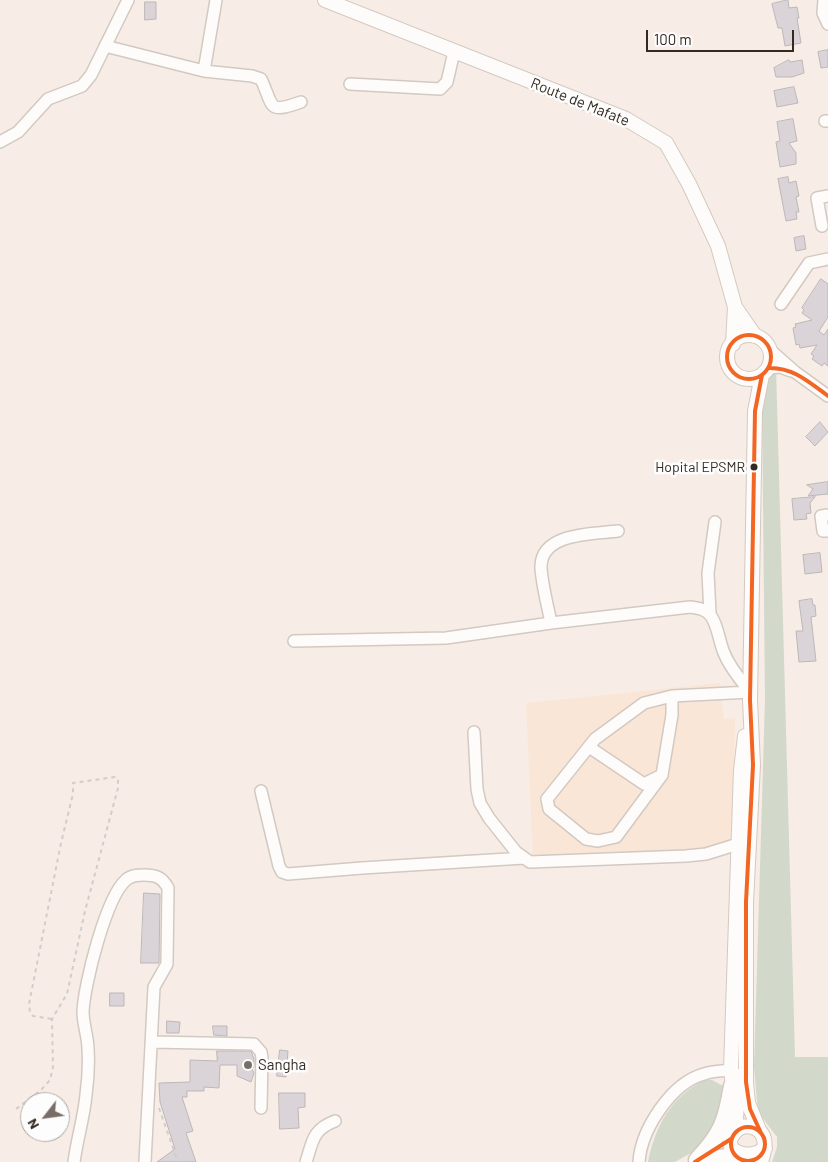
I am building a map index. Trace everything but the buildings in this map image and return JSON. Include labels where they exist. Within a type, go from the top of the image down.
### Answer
[{"type":"highway","points":[[701,1161],[721,1132],[737,1079]]},
{"type":"highway","points":[[701,1161],[732,1136]]},
{"type":"highway","points":[[701,1161],[728,1156],[741,1160]]},
{"type":"main road","name":"Route de Mafate","points":[[325,0],[626,119],[666,143],[689,184],[718,246],[735,306],[755,336]]},
{"type":"main road","name":"Route de Mafate","points":[[732,344],[735,306]]},
{"type":"main road","points":[[755,410],[748,391],[730,367],[728,361],[729,349],[732,344],[742,337],[755,336],[764,341],[770,350],[771,359],[765,372],[755,410],[750,696],[741,770],[746,902],[737,1079],[758,1130]]},
{"type":"main road","points":[[738,376],[750,379],[765,372]]},
{"type":"main road","points":[[732,1136],[739,1128],[752,1126],[763,1135],[763,1155],[756,1159],[741,1160],[732,1152],[730,1146],[732,1136],[738,1118],[737,1079],[744,844]]},
{"type":"street","points":[[0,142],[18,132],[48,99],[84,84],[91,75],[128,0]]},
{"type":"street","points":[[204,70],[216,0]]},
{"type":"street","points":[[824,0],[823,13],[828,24]]},
{"type":"street","points":[[105,46],[204,70],[252,76],[261,79],[270,104],[275,108],[282,109],[301,102]]},
{"type":"street","points":[[350,84],[440,88],[447,82],[454,52]]},
{"type":"street","points":[[822,226],[817,198],[828,196]]},
{"type":"street","points":[[781,304],[809,263],[828,259]]},
{"type":"street","points":[[770,350],[795,372],[828,396]]},
{"type":"street","points":[[765,372],[780,367],[795,372]]},
{"type":"street","points":[[828,515],[822,516],[822,531],[828,531]]},
{"type":"street","points":[[715,522],[708,573],[710,614],[727,658],[750,696]]},
{"type":"street","points":[[551,623],[541,566],[546,552],[553,544],[563,538],[618,531]]},
{"type":"street","points":[[294,641],[446,638],[551,623],[690,607],[703,609],[710,614]]},
{"type":"street","points":[[672,696],[672,715],[662,776],[616,837],[598,841],[586,839],[549,809],[547,799],[596,739],[644,703],[672,696],[750,696]]},
{"type":"street","points":[[474,732],[477,790],[480,803],[516,852],[530,862],[686,856],[706,854],[744,844]]},
{"type":"street","points":[[589,747],[644,784],[662,776]]},
{"type":"street","points":[[261,791],[279,866],[282,872],[288,874],[524,858]]},
{"type":"street","points":[[74,1162],[86,1095],[88,1048],[83,1014],[84,996],[106,911],[126,879],[138,875],[157,876],[164,880],[168,888],[167,964],[154,987],[144,1162]]},
{"type":"street","points":[[151,1042],[254,1044],[261,1052],[262,1058],[262,1108]]},
{"type":"street","points":[[639,1162],[640,1150],[647,1131],[660,1110],[676,1091],[692,1079],[703,1074],[737,1079]]},
{"type":"street","points":[[306,1162],[314,1138],[321,1126],[335,1121]]},
{"type":"path","points":[[16,1109],[41,1090],[50,1080],[53,1068],[52,1019],[67,994],[86,911],[118,788],[116,776],[72,783],[74,794],[60,852],[29,1004],[30,1012],[33,1016],[52,1019]]},
{"type":"path","points":[[157,1103],[178,1162]]},
{"type":"shaded area","points":[[776,367],[795,1057],[828,1057],[828,1162],[772,1162],[777,1147],[777,1137],[758,1112],[754,1067],[765,700],[762,398],[768,379]]},
{"type":"shaded area","points":[[720,683],[724,719],[735,718],[733,849],[533,858],[526,703]]},
{"type":"shaded area","points":[[705,1080],[712,1080],[723,1086],[726,1091],[722,1112],[698,1149],[675,1162],[648,1162],[655,1137],[666,1114],[683,1095]]},
{"type":"transit line","points":[[749,335],[761,339],[767,345],[771,357],[767,369],[761,375],[749,379],[737,375],[731,369],[727,357],[731,345],[737,339],[749,335]]},
{"type":"transit line","points":[[768,368],[777,368],[800,376],[828,396]]},
{"type":"transit line","points":[[761,1133],[750,1109],[746,1082],[746,902],[753,765],[750,700],[755,411],[762,375]]},
{"type":"transit line","points":[[748,1127],[755,1128],[760,1132],[764,1137],[765,1144],[764,1151],[760,1156],[755,1160],[748,1161],[741,1160],[736,1156],[732,1151],[731,1144],[732,1137],[736,1132],[741,1128],[748,1127]]},
{"type":"transit line","points":[[695,1162],[731,1139]]},
{"type":"place","name":"Hopital EPSMR","points":[[754,467]]},
{"type":"place","name":"Sangha","points":[[248,1065]]}]
